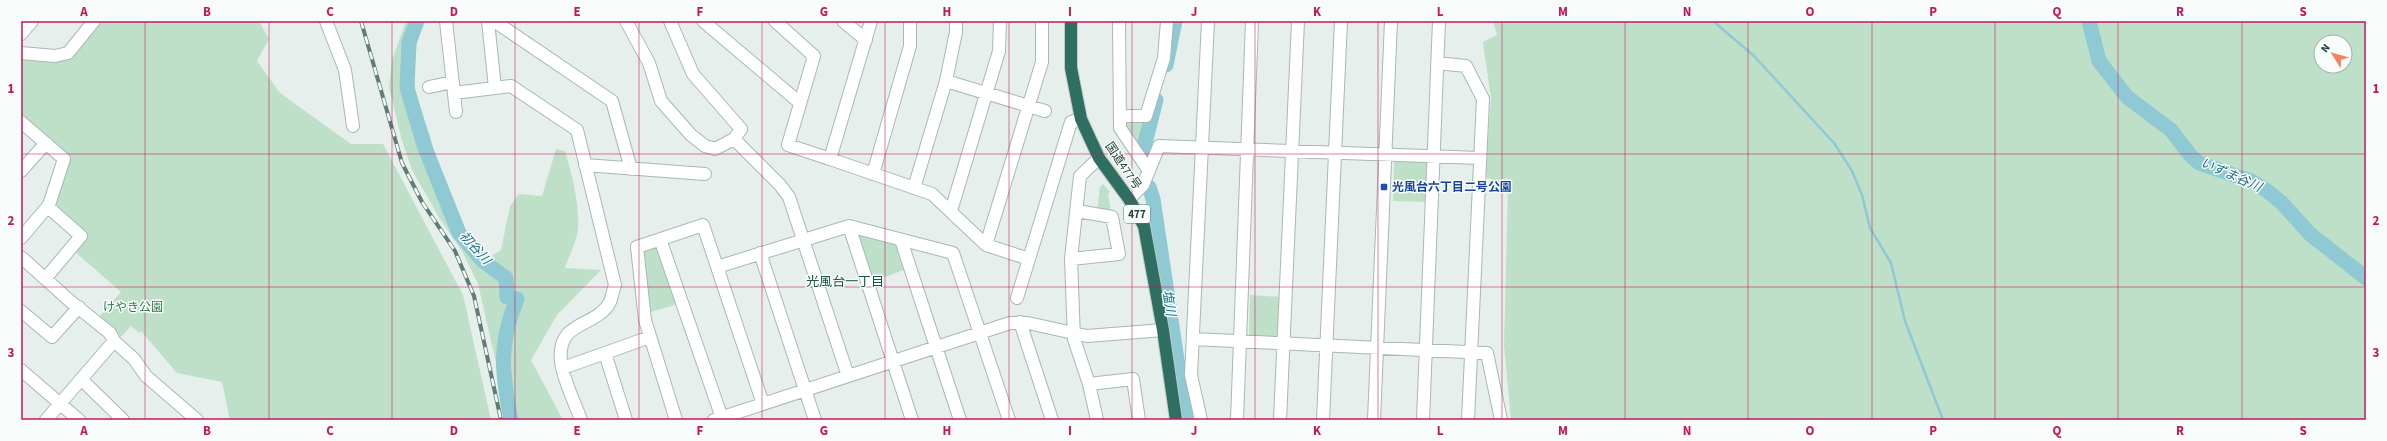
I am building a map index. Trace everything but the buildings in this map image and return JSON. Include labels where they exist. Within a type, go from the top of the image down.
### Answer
[{"type":"highway","name":"国道477号","points":[[1070,21],[1070,68],[1081,119],[1099,158],[1129,199],[1144,226],[1163,330],[1176,420]]},
{"type":"street","points":[[21,34],[32,21]]},
{"type":"street","points":[[21,53],[55,56],[68,53],[94,21]]},
{"type":"street","points":[[326,21],[345,70],[353,126]]},
{"type":"street","points":[[446,21],[456,112]]},
{"type":"street","points":[[488,21],[495,88]]},
{"type":"street","points":[[494,21],[612,101],[631,169]]},
{"type":"street","points":[[626,21],[649,63],[662,101],[691,135],[705,146],[715,150],[734,139],[741,129],[693,74],[670,21]]},
{"type":"street","points":[[775,21],[814,56],[788,145],[932,194],[986,245],[1029,259]]},
{"type":"street","points":[[843,21],[866,40]]},
{"type":"street","points":[[830,159],[871,21]]},
{"type":"street","points":[[873,174],[910,46],[910,21]]},
{"type":"street","points":[[914,188],[946,81],[956,32],[956,21]]},
{"type":"street","points":[[951,211],[999,51],[1000,21]]},
{"type":"street","points":[[986,245],[1042,62],[1042,21]]},
{"type":"street","points":[[1119,21],[1120,128],[1149,171]]},
{"type":"street","points":[[1120,116],[1146,116],[1164,58],[1167,21]]},
{"type":"street","points":[[1201,420],[1191,375],[1208,21]]},
{"type":"street","points":[[1237,420],[1252,21]]},
{"type":"street","points":[[1280,420],[1298,21]]},
{"type":"street","points":[[1323,420],[1341,21]]},
{"type":"street","points":[[1374,420],[1391,21]]},
{"type":"street","points":[[1423,420],[1433,156],[1440,21]]},
{"type":"street","points":[[708,22],[800,103]]},
{"type":"street","points":[[1437,63],[1466,66],[1482,99],[1468,420]]},
{"type":"street","points":[[946,81],[1045,111]]},
{"type":"street","points":[[430,87],[495,88],[510,86],[577,130],[615,284],[610,303],[595,317],[574,327],[562,342],[563,368],[581,420]]},
{"type":"street","points":[[1017,298],[1071,122],[1081,119]]},
{"type":"street","points":[[21,122],[64,159],[48,207],[21,238]]},
{"type":"street","points":[[734,139],[780,185],[789,197],[848,376]]},
{"type":"street","points":[[21,171],[46,143]]},
{"type":"street","points":[[1129,199],[1143,185],[1159,146],[1480,158]]},
{"type":"street","points":[[1097,420],[1089,384],[1074,333],[1071,259],[1080,176],[1099,158]]},
{"type":"street","points":[[585,165],[705,174]]},
{"type":"street","points":[[45,279],[81,236],[48,207]]},
{"type":"street","points":[[1071,259],[1119,254],[1112,217],[1077,212]]},
{"type":"street","points":[[676,420],[645,320],[637,247],[703,225],[763,404]]},
{"type":"street","points":[[849,226],[912,420]]},
{"type":"street","points":[[717,267],[849,226],[953,253],[1009,420]]},
{"type":"street","points":[[660,239],[718,419],[936,346],[1010,323],[1020,322],[1074,333],[1098,336],[1163,330]]},
{"type":"street","points":[[901,240],[960,420]]},
{"type":"street","points":[[760,253],[815,420]]},
{"type":"street","points":[[21,257],[110,333],[114,341],[134,359],[146,376],[192,418]]},
{"type":"street","points":[[21,311],[52,338],[79,307]]},
{"type":"street","points":[[1020,322],[1052,420]]},
{"type":"street","points":[[563,368],[650,337]]},
{"type":"street","points":[[1193,339],[1487,353],[1501,420]]},
{"type":"street","points":[[46,420],[114,341]]},
{"type":"street","points":[[605,353],[626,420]]},
{"type":"street","points":[[21,370],[79,420]]},
{"type":"street","points":[[81,379],[122,420]]},
{"type":"street","points":[[1089,384],[1133,379],[1140,420]]},
{"type":"green space","name":"けやき公園","points":[[101,21],[259,21],[269,39],[257,61],[280,93],[351,144],[383,144],[463,295],[491,420],[230,420],[222,382],[177,373],[141,331],[139,333],[131,326],[121,337],[98,318],[121,292],[74,251],[86,236],[54,203],[70,159],[21,117],[21,59],[63,61],[68,59]]},
{"type":"green space","points":[[406,21],[423,21],[417,43],[415,58],[414,81],[416,95],[429,133],[445,194],[457,224],[475,247],[491,256],[501,250],[510,206],[519,194],[542,196],[556,149],[565,151],[576,195],[578,230],[565,268],[601,270],[557,315],[531,360],[563,420],[509,420],[478,284],[462,251],[440,219],[413,172],[402,141],[389,87],[392,60]]},
{"type":"green space","points":[[1493,21],[2366,21],[2366,420],[1511,420],[1504,346],[1508,186],[1485,177],[1491,99],[1483,42],[1497,35]]},
{"type":"green space","points":[[1127,121],[1149,121],[1142,149],[1124,124]]},
{"type":"green space","points":[[1396,160],[1428,162],[1427,202],[1393,201],[1394,162]]},
{"type":"green space","points":[[1103,184],[1110,192],[1108,194],[1111,213],[1097,211],[1100,187]]},
{"type":"green space","points":[[862,234],[898,243],[906,269],[873,282],[858,238]]},
{"type":"green space","points":[[655,246],[659,247],[678,304],[651,312],[643,250]]},
{"type":"green space","points":[[1250,295],[1281,297],[1278,334],[1275,337],[1249,335]]},
{"type":"waterway","name":"初谷川","points":[[417,21],[409,42],[407,88],[425,148],[459,233],[482,260],[506,278],[507,297],[517,299],[511,315],[504,345],[505,388],[511,420]]},
{"type":"waterway","name":"塩川","points":[[1166,65],[1175,21]]},
{"type":"waterway","points":[[1713,21],[1754,56],[1834,143],[1852,171],[1862,195],[1870,228],[1891,263],[1905,321],[1943,420]]},
{"type":"waterway","name":"いずま谷川","points":[[2089,21],[2099,61],[2127,97],[2171,130],[2190,155],[2199,163],[2251,181],[2266,190],[2282,203],[2310,234],[2366,278]]},
{"type":"waterway","name":"塩川","points":[[1143,151],[1156,100]]},
{"type":"waterway","name":"塩川","points":[[1149,187],[1153,199],[1186,420]]},
{"type":"railway","points":[[361,21],[402,163],[422,202],[455,251],[474,296],[501,420]]},
{"type":"place","name":"光風台六丁目二号公園","points":[[1384,187]]},
{"type":"district","name":"光風台一丁目","points":[[845,282]]}]
